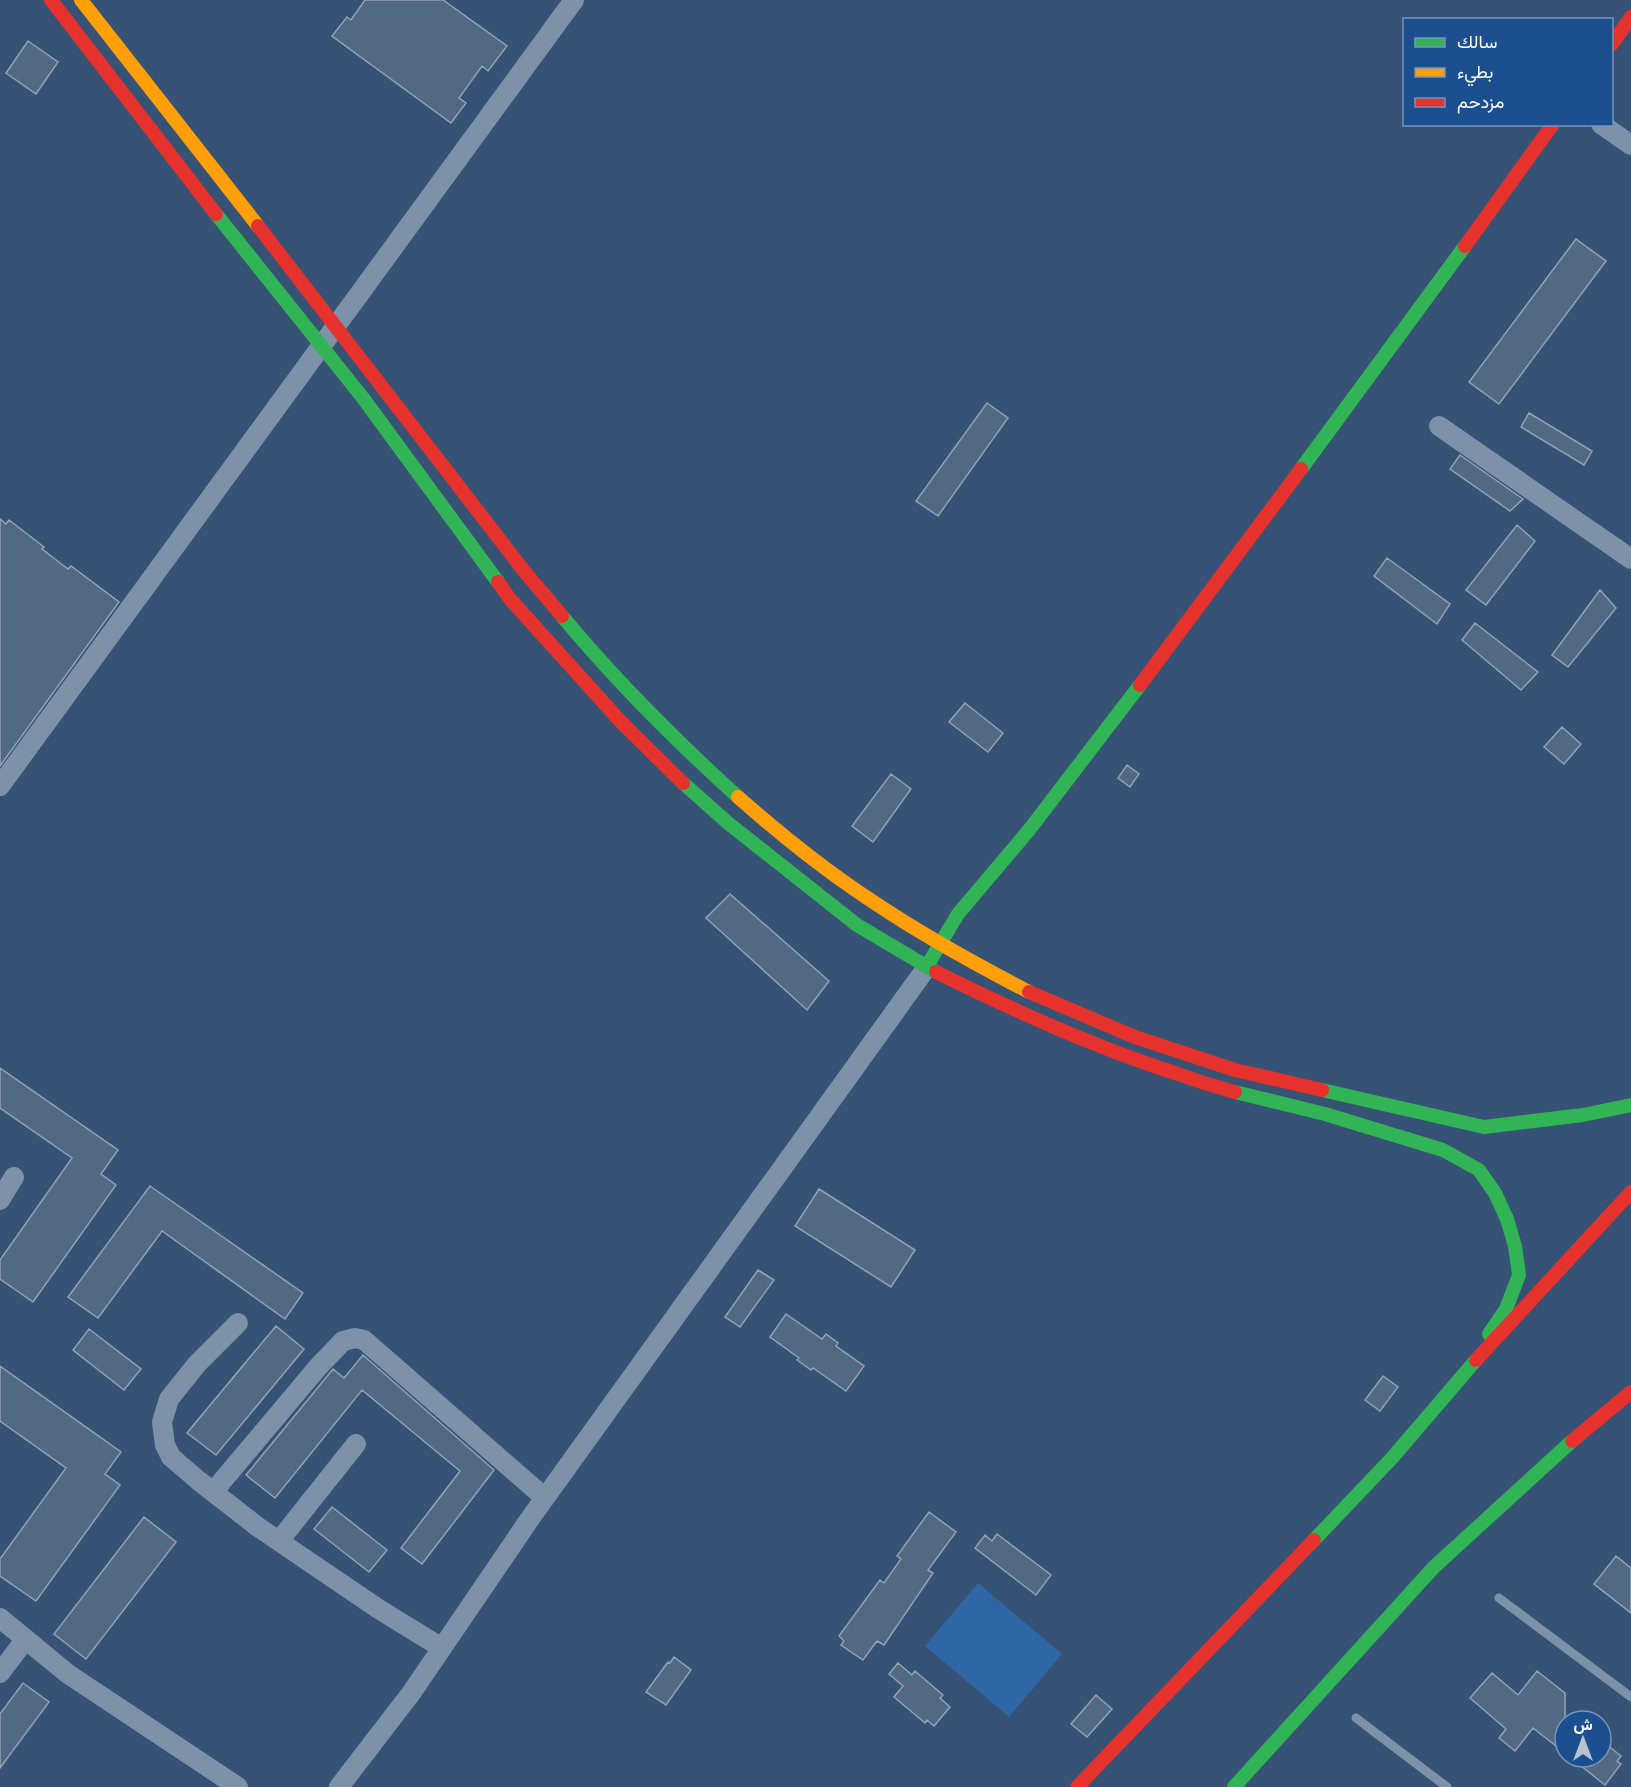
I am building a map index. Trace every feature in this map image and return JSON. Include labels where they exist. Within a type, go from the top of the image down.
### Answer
[{"type":"main road","points":[[51,0],[187,178],[363,398],[510,598],[621,722],[684,784],[728,823],[857,924],[927,967],[1002,1005],[1088,1043],[1132,1059],[1226,1090],[1325,1114],[1443,1150],[1479,1170],[1495,1193],[1507,1219],[1515,1246],[1519,1275],[1506,1309],[1459,1378]]},
{"type":"main road","points":[[81,0],[337,327],[524,571],[595,656],[700,763],[755,812],[874,903],[941,944],[1028,992],[1135,1037],[1246,1073],[1484,1127],[1563,1118],[1631,1105]]},
{"type":"main road","points":[[1613,41],[1631,17]]},
{"type":"main road","points":[[927,967],[958,914],[1088,756],[1553,126]]},
{"type":"main road","points":[[1077,1787],[1392,1458],[1459,1378],[1631,1192]]},
{"type":"main road","points":[[1234,1787],[1434,1567],[1575,1438],[1631,1392]]},
{"type":"main road","points":[[1575,1438],[1631,1401]]},
{"type":"street","points":[[0,786],[574,0]]},
{"type":"street","points":[[1604,126],[1631,144]]},
{"type":"street","points":[[1439,426],[1631,560]]},
{"type":"street","points":[[339,1787],[412,1692],[545,1498],[927,967]]},
{"type":"street","points":[[0,1200],[15,1177]]},
{"type":"street","points":[[238,1323],[197,1364],[169,1399],[162,1422],[165,1445],[171,1457],[213,1492],[279,1541],[377,1608],[442,1648]]},
{"type":"street","points":[[213,1492],[318,1367],[344,1341],[355,1338],[364,1340],[545,1498]]},
{"type":"street","points":[[279,1541],[356,1444]]},
{"type":"street","points":[[0,1618],[68,1674],[238,1787]]},
{"type":"street","points":[[0,1673],[25,1640]]},
{"type":"lane","points":[[1499,1598],[1631,1697]]},
{"type":"lane","points":[[1356,1718],[1447,1787]]},
{"type":"shaded area","points":[[978,1583],[1062,1654],[1009,1717],[925,1646]]},
{"type":"building","points":[[365,0],[443,0],[507,46],[488,71],[482,66],[459,98],[466,103],[451,123],[332,36],[347,17],[351,20]]},
{"type":"building","points":[[28,41],[58,62],[36,94],[6,73]]},
{"type":"building","points":[[1576,239],[1606,261],[1499,404],[1469,382]]},
{"type":"building","points":[[987,403],[1008,418],[938,516],[916,501]]},
{"type":"building","points":[[1529,413],[1592,451],[1584,465],[1521,427]]},
{"type":"building","points":[[1460,455],[1523,499],[1510,511],[1450,469]]},
{"type":"building","points":[[0,519],[6,524],[9,520],[68,569],[71,566],[119,602],[0,766]]},
{"type":"building","points":[[1517,525],[1535,541],[1486,605],[1466,590]]},
{"type":"building","points":[[1387,558],[1450,604],[1437,624],[1374,576]]},
{"type":"building","points":[[1600,590],[1616,608],[1568,667],[1552,655]]},
{"type":"building","points":[[1475,623],[1538,672],[1521,690],[1462,640]]},
{"type":"building","points":[[965,703],[1003,733],[988,752],[949,722]]},
{"type":"building","points":[[1562,727],[1581,744],[1564,764],[1544,747]]},
{"type":"building","points":[[1127,765],[1139,774],[1130,787],[1118,778]]},
{"type":"building","points":[[891,774],[911,789],[873,842],[852,826]]},
{"type":"building","points":[[730,894],[829,981],[807,1010],[706,918]]},
{"type":"building","points":[[0,1068],[118,1150],[101,1174],[116,1185],[33,1302],[0,1279],[0,1260],[72,1158],[0,1108]]},
{"type":"building","points":[[150,1186],[303,1293],[285,1319],[162,1231],[98,1318],[68,1297]]},
{"type":"building","points":[[819,1189],[915,1250],[891,1287],[795,1226]]},
{"type":"building","points":[[758,1270],[774,1280],[740,1327],[725,1317]]},
{"type":"building","points":[[786,1314],[822,1339],[826,1334],[838,1343],[836,1346],[864,1366],[846,1391],[813,1368],[811,1370],[797,1360],[799,1358],[770,1337]]},
{"type":"building","points":[[276,1326],[304,1349],[216,1455],[187,1433]]},
{"type":"building","points":[[89,1329],[141,1369],[124,1390],[73,1350]]},
{"type":"building","points":[[363,1355],[494,1470],[422,1564],[401,1548],[460,1471],[362,1390],[275,1498],[246,1475],[333,1369],[344,1378]]},
{"type":"building","points":[[0,1366],[121,1452],[105,1474],[120,1485],[36,1601],[0,1576],[0,1559],[66,1468],[0,1421]]},
{"type":"building","points":[[1383,1376],[1398,1387],[1380,1411],[1365,1400]]},
{"type":"building","points":[[332,1507],[387,1550],[369,1572],[314,1529]]},
{"type":"building","points":[[929,1512],[956,1532],[928,1570],[933,1573],[884,1645],[877,1641],[863,1660],[841,1645],[844,1641],[839,1636],[880,1580],[884,1583],[901,1559],[897,1556]]},
{"type":"building","points":[[144,1517],[176,1542],[86,1659],[54,1634]]},
{"type":"building","points":[[997,1534],[1051,1575],[1036,1595],[975,1548],[985,1535],[992,1541]]},
{"type":"building","points":[[1616,1556],[1631,1568],[1631,1613],[1594,1584]]},
{"type":"building","points":[[674,1657],[691,1670],[666,1705],[646,1692]]},
{"type":"building","points":[[898,1663],[912,1675],[915,1671],[943,1695],[940,1698],[950,1707],[934,1726],[927,1720],[925,1723],[894,1697],[903,1686],[889,1674]]},
{"type":"building","points":[[1537,1671],[1565,1693],[1565,1709],[1553,1709],[1553,1744],[1533,1728],[1515,1751],[1499,1738],[1506,1729],[1470,1698],[1492,1673],[1518,1695]]},
{"type":"building","points":[[23,1683],[49,1702],[0,1768],[0,1714]]},
{"type":"building","points":[[1096,1695],[1112,1709],[1087,1737],[1071,1724]]},
{"type":"building","points":[[1613,1750],[1621,1756],[1617,1761],[1621,1764],[1605,1785],[1585,1769],[1613,1769]]},
{"type":"traffic: fast","points":[[216,214],[363,398],[498,582]]},
{"type":"traffic: fast","points":[[1301,469],[1465,246]]},
{"type":"traffic: fast","points":[[562,616],[647,710],[738,797]]},
{"type":"traffic: fast","points":[[930,961],[958,914],[1029,830],[1140,685]]},
{"type":"traffic: fast","points":[[683,783],[728,823],[857,925],[936,972]]},
{"type":"traffic: fast","points":[[1322,1090],[1484,1127],[1583,1115],[1631,1105]]},
{"type":"traffic: fast","points":[[1235,1092],[1325,1114],[1443,1150],[1479,1170],[1495,1193],[1507,1219],[1515,1246],[1519,1275],[1506,1309],[1489,1334]]},
{"type":"traffic: fast","points":[[1314,1540],[1392,1458],[1476,1360]]},
{"type":"traffic: fast","points":[[1234,1787],[1434,1567],[1572,1441]]},
{"type":"traffic: slow","points":[[81,0],[258,226]]},
{"type":"traffic: slow","points":[[738,797],[839,879],[932,939],[1029,992]]},
{"type":"traffic: jam","points":[[51,0],[216,214]]},
{"type":"traffic: jam","points":[[1613,43],[1631,17]]},
{"type":"traffic: jam","points":[[1465,246],[1552,126]]},
{"type":"traffic: jam","points":[[258,226],[524,571],[562,616]]},
{"type":"traffic: jam","points":[[1140,685],[1301,469]]},
{"type":"traffic: jam","points":[[498,582],[510,599],[621,722],[683,783]]},
{"type":"traffic: jam","points":[[936,972],[1085,1040],[1235,1092]]},
{"type":"traffic: jam","points":[[1029,992],[1135,1037],[1235,1070],[1322,1090]]},
{"type":"traffic: jam","points":[[1476,1360],[1631,1192]]},
{"type":"traffic: jam","points":[[1572,1441],[1631,1392]]},
{"type":"traffic: jam","points":[[1077,1787],[1314,1540]]}]
